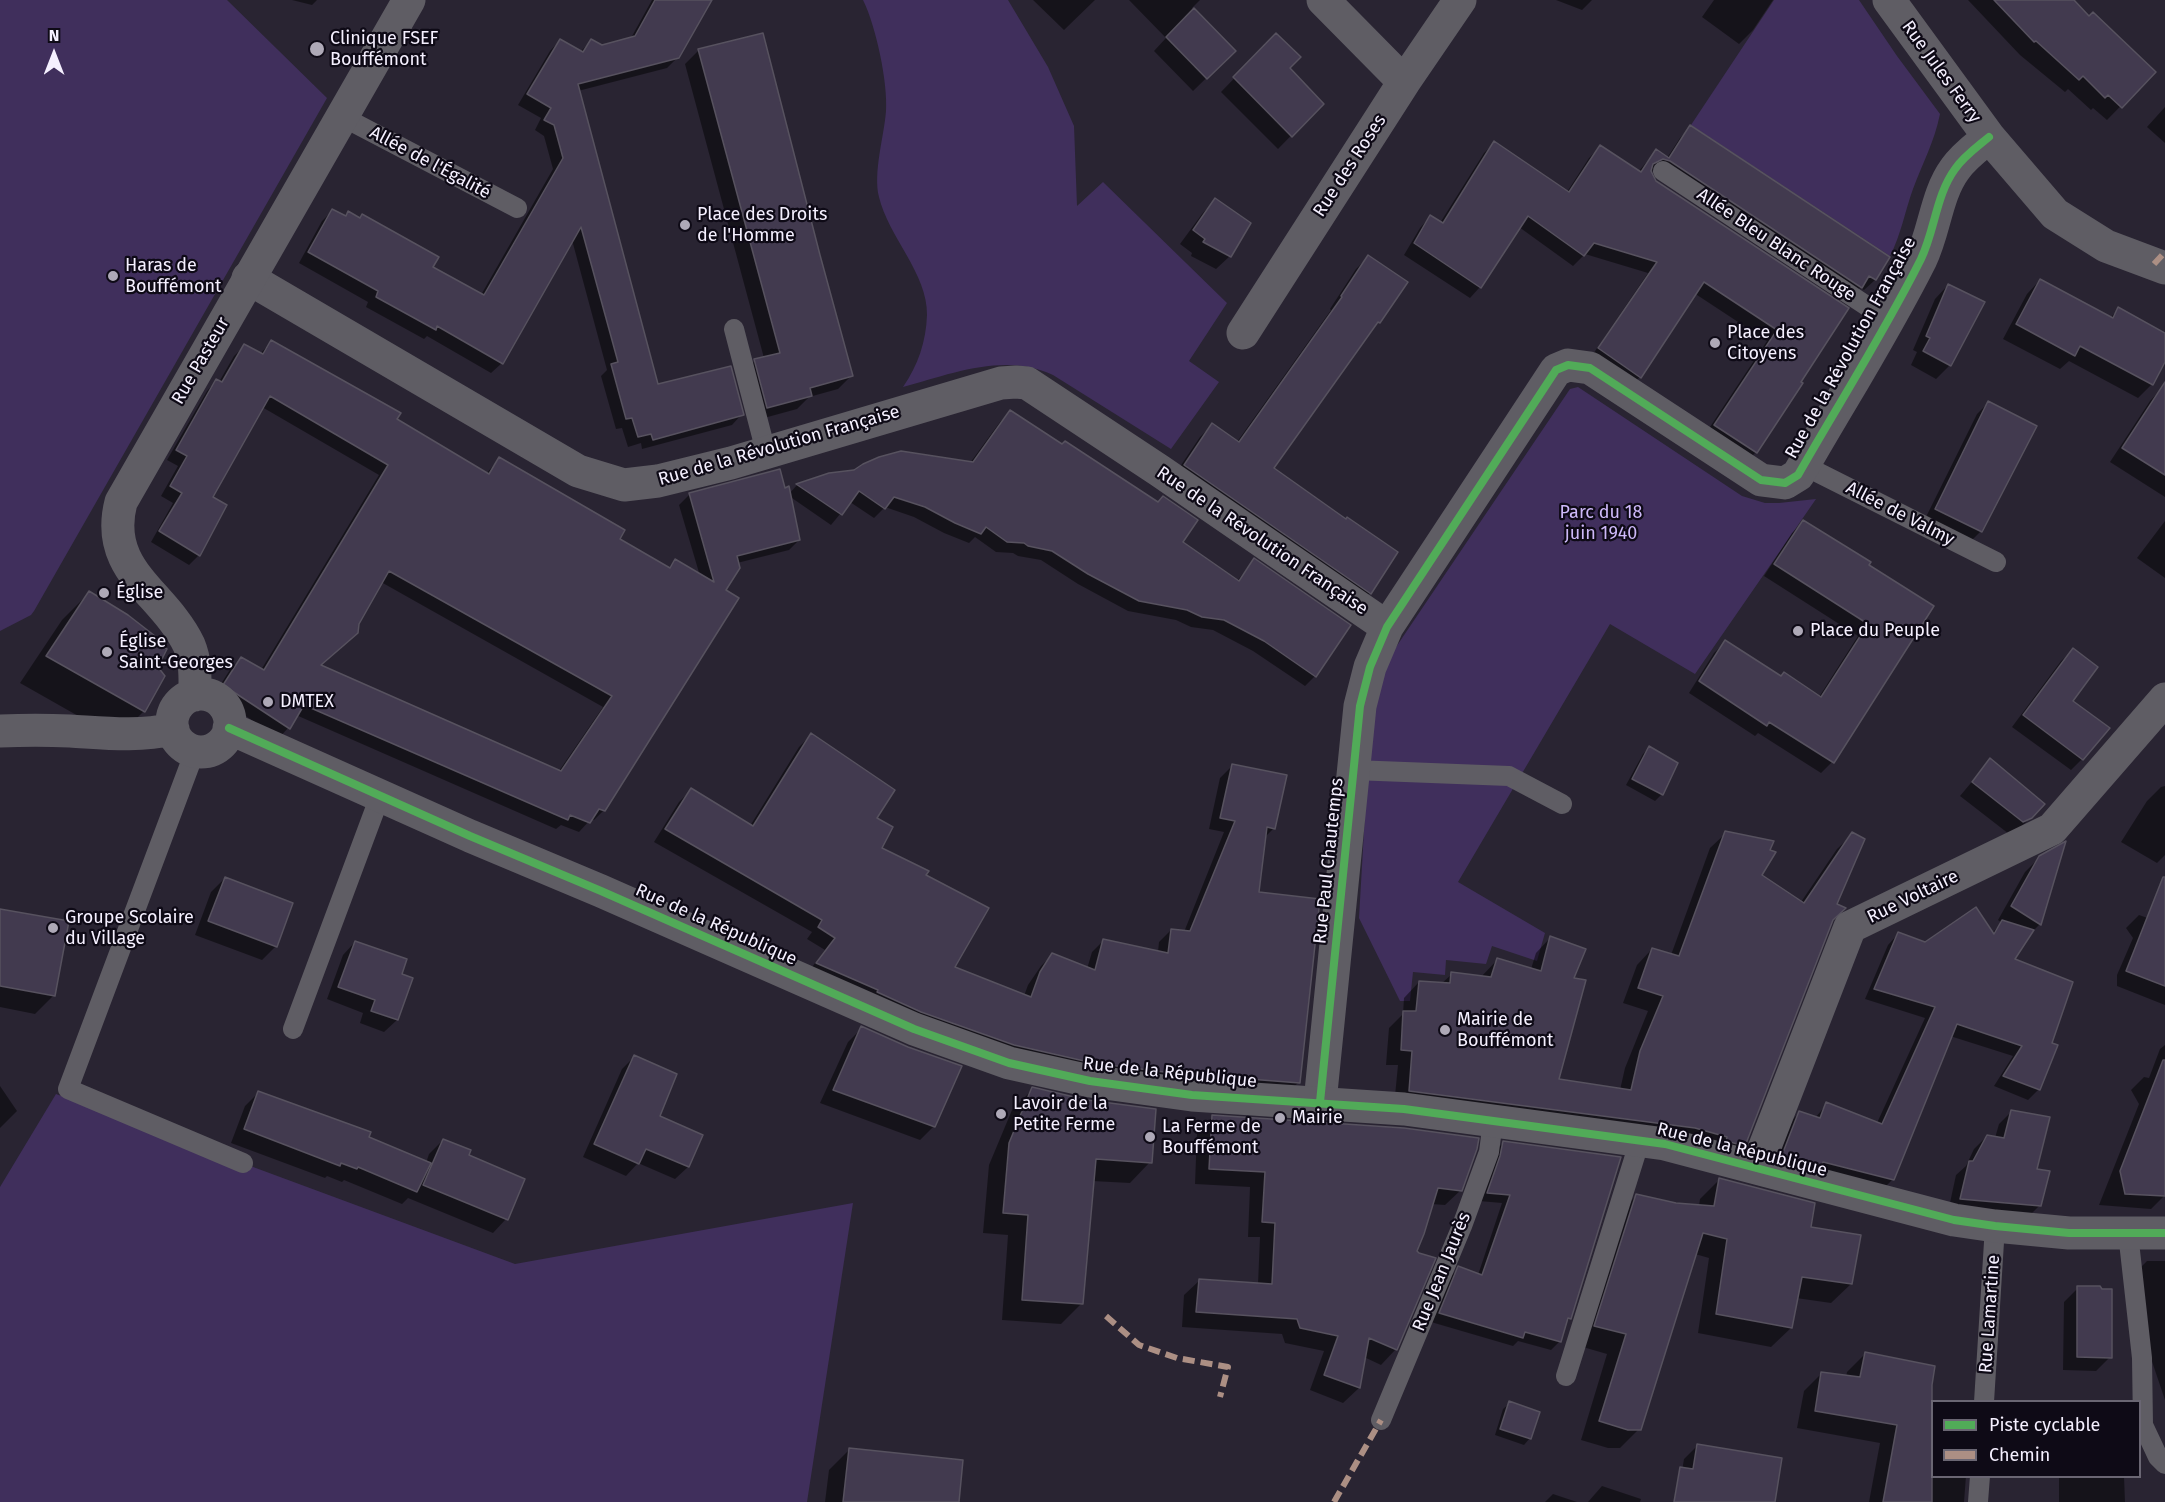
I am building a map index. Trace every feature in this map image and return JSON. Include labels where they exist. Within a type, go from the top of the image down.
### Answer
[{"type":"street","name":"Rue Pasteur","points":[[195,695],[195,662],[189,646],[180,630],[133,574],[121,551],[117,517],[121,502],[409,0]]},
{"type":"street","points":[[1323,0],[1404,82]]},
{"type":"street","name":"Rue des Roses","points":[[1243,333],[1404,82],[1460,0]]},
{"type":"street","name":"Rue Jules Ferry","points":[[1889,0],[1989,137],[2055,214],[2106,246],[2165,268]]},
{"type":"street","name":"Rue de la Révolution Française","points":[[248,278],[578,471],[624,485],[658,482],[1001,383],[1027,383],[1150,464],[1387,627],[1556,370],[1568,365],[1590,368],[1761,480],[1785,483],[1798,475],[1888,320],[1922,256],[1953,171],[1989,137]]},
{"type":"street","name":"Rue Paul Chautemps","points":[[1320,1102],[1360,706],[1370,667],[1387,627]]},
{"type":"street","points":[[0,732],[35,730],[121,735],[151,734],[184,740],[210,750],[217,747],[227,736],[230,719],[227,710],[213,697],[204,694],[195,695],[179,704],[172,720],[184,740]]},
{"type":"street","name":"Rue Voltaire","points":[[1757,1167],[1850,927],[2052,830],[2165,699]]},
{"type":"street","name":"Rue de la République","points":[[229,728],[470,836],[602,891],[914,1029],[1009,1063],[1090,1081],[1192,1095],[1404,1109],[1665,1144],[1954,1220],[2069,1233],[2165,1233]]},
{"type":"lane","name":"Allée de l'Égalité","points":[[343,117],[517,208]]},
{"type":"lane","name":"Allée Bleu Blanc Rouge","points":[[1663,171],[1888,320]]},
{"type":"lane","points":[[734,329],[766,452]]},
{"type":"lane","name":"Allée de Valmy","points":[[1803,465],[1996,562]]},
{"type":"lane","points":[[184,740],[68,1089],[243,1163]]},
{"type":"lane","points":[[1353,770],[1509,776],[1562,804]]},
{"type":"lane","points":[[293,1029],[380,796]]},
{"type":"lane","name":"Rue Jean Jaurès","points":[[1381,1420],[1462,1226],[1489,1152],[1493,1121]]},
{"type":"lane","points":[[1566,1376],[1640,1140]]},
{"type":"lane","name":"Rue Lamartine","points":[[1984,1400],[1995,1226]]},
{"type":"lane","points":[[2128,1233],[2142,1358],[2143,1425],[2158,1457],[2165,1464]]},
{"type":"lane","points":[[1978,1502],[1980,1478]]},
{"type":"green space","name":"Haras de Bouffémont","points":[[0,0],[227,0],[327,98],[34,611],[31,615],[0,631]]},
{"type":"green space","points":[[863,0],[1008,0],[1048,67],[1074,126],[1077,206],[1103,182],[1227,303],[1189,361],[1219,382],[1171,449],[1053,375],[1035,368],[997,365],[959,371],[903,387],[917,362],[923,344],[927,315],[926,300],[915,270],[890,226],[879,197],[877,177],[886,111],[885,86],[877,39]]},
{"type":"green space","points":[[1774,0],[1859,0],[1940,114],[1890,256],[1691,125]]},
{"type":"green space","name":"Parc du 18 juin 1940","points":[[1578,387],[1742,496],[1765,503],[1816,499],[1695,674],[1610,624],[1458,882],[1545,933],[1537,961],[1492,946],[1486,964],[1446,960],[1445,975],[1413,972],[1410,1001],[1400,1001],[1359,918],[1371,709],[1392,653],[1570,389]]},
{"type":"green space","points":[[56,1094],[515,1264],[853,1203],[807,1502],[0,1502],[0,1187]]},
{"type":"building","points":[[655,0],[712,0],[679,58],[578,84],[658,384],[731,366],[744,415],[653,440],[651,434],[638,437],[632,418],[626,419],[611,364],[618,362],[581,227],[503,364],[437,326],[436,330],[376,297],[378,291],[308,252],[332,209],[346,216],[348,211],[360,218],[362,214],[439,257],[433,267],[484,295],[563,158],[554,125],[544,120],[551,108],[527,94],[560,39],[583,52],[591,39],[602,45],[635,36]]},
{"type":"building","points":[[1994,0],[2074,0],[2089,16],[2093,12],[2156,72],[2122,108],[2108,95],[2105,98],[2083,76],[2079,80],[2036,41],[2034,42]]},
{"type":"building","points":[[1194,8],[1236,51],[1207,79],[1166,37]]},
{"type":"building","points":[[763,33],[853,376],[810,388],[812,396],[767,408],[754,359],[780,353],[698,49]]},
{"type":"building","points":[[1276,33],[1301,57],[1290,68],[1324,104],[1292,137],[1233,77]]},
{"type":"building","points":[[1690,125],[1890,257],[1876,280],[1869,276],[1862,288],[1670,161],[1663,159],[1653,164],[1651,171],[1656,181],[1849,308],[1757,453],[1714,425],[1777,330],[1704,282],[1641,378],[1598,348],[1657,262],[1594,243],[1584,256],[1528,216],[1481,288],[1414,243],[1430,215],[1443,223],[1494,141],[1569,192],[1600,145],[1641,172],[1656,149],[1669,158]]},
{"type":"building","points":[[1215,198],[1251,223],[1231,257],[1203,242],[1205,239],[1193,230]]},
{"type":"building","points":[[1368,255],[1408,282],[1274,468],[1346,519],[1347,517],[1398,552],[1371,594],[1184,465],[1212,423],[1239,442],[1342,297]]},
{"type":"building","points":[[2040,279],[2113,318],[2118,307],[2165,333],[2165,362],[2153,385],[2080,346],[2075,356],[2016,324]]},
{"type":"building","points":[[1948,284],[1985,302],[1951,366],[1923,351],[1930,338],[1926,336]]},
{"type":"building","points":[[271,340],[401,413],[397,419],[489,474],[499,457],[625,530],[620,539],[670,568],[675,559],[714,582],[689,493],[780,469],[785,488],[789,486],[800,540],[737,556],[740,568],[726,590],[739,598],[605,811],[599,809],[590,823],[570,815],[568,820],[304,705],[290,729],[223,685],[241,657],[264,670],[388,465],[270,396],[213,497],[227,505],[200,556],[159,531],[182,493],[170,486],[187,456],[176,450],[216,379],[222,382],[244,344],[263,354]],"holes":[[[389,571],[612,696],[561,771],[321,665],[358,633],[359,624]]]},
{"type":"building","points":[[2165,382],[2165,475],[2122,448]]},
{"type":"building","points":[[1988,401],[2037,426],[1982,532],[1935,509]]},
{"type":"building","points":[[1010,410],[1062,444],[1065,441],[1158,502],[1163,496],[1198,520],[1183,542],[1239,581],[1254,558],[1351,625],[1316,677],[1264,641],[1224,620],[1202,617],[1187,610],[1139,601],[1088,574],[1052,551],[1024,543],[1007,542],[986,527],[981,534],[925,507],[894,497],[885,509],[859,491],[842,515],[796,484],[829,473],[854,470],[879,457],[901,451],[973,462]]},
{"type":"building","points":[[1803,520],[1871,562],[1869,565],[1934,606],[1834,763],[1769,722],[1767,726],[1699,681],[1725,640],[1781,676],[1784,672],[1821,697],[1868,624],[1774,564]]},
{"type":"building","name":"Église Saint-Georges","points":[[89,591],[128,615],[155,636],[153,640],[167,649],[158,667],[165,676],[145,712],[46,656]]},
{"type":"building","points":[[2073,648],[2098,667],[2073,701],[2110,728],[2083,760],[2023,715]]},
{"type":"building","points":[[811,733],[895,790],[877,818],[893,827],[882,848],[929,871],[926,875],[989,908],[955,967],[1031,997],[1040,972],[1052,953],[1095,970],[1103,939],[1168,953],[1171,929],[1190,931],[1235,821],[1220,818],[1232,764],[1287,775],[1275,829],[1267,827],[1259,892],[1320,899],[1300,1083],[1172,1073],[1093,1063],[1014,1045],[921,1012],[816,963],[835,938],[818,927],[822,920],[665,829],[691,788],[753,826]]},
{"type":"building","points":[[1649,746],[1678,763],[1663,795],[1632,779]]},
{"type":"building","points":[[1990,758],[2045,804],[2032,818],[2023,822],[1972,782]]},
{"type":"building","points":[[1725,831],[1774,841],[1770,850],[1776,852],[1762,875],[1804,903],[1852,832],[1865,839],[1837,904],[1846,908],[1833,920],[1745,1146],[1726,1141],[1727,1137],[1695,1128],[1409,1091],[1412,1051],[1401,1050],[1403,1011],[1416,1011],[1419,981],[1450,983],[1451,972],[1491,977],[1497,958],[1541,971],[1550,936],[1586,949],[1574,978],[1586,980],[1559,1079],[1631,1090],[1640,1051],[1663,996],[1638,988],[1652,948],[1679,956]]},
{"type":"building","points":[[2066,841],[2041,925],[2011,906],[2039,856]]},
{"type":"building","points":[[225,877],[293,903],[277,947],[208,921]]},
{"type":"building","points":[[2163,877],[2165,877],[2165,986],[2126,971]]},
{"type":"building","points":[[1976,907],[1994,934],[2002,920],[2034,930],[2015,959],[2073,982],[2052,1043],[2058,1045],[2040,1090],[2003,1076],[2022,1046],[1957,1024],[1894,1180],[1823,1162],[1822,1166],[1782,1155],[1799,1111],[1820,1118],[1826,1102],[1882,1124],[1935,1007],[1874,989],[1898,932],[1925,942]]},
{"type":"building","points":[[0,909],[69,921],[55,996],[0,986]]},
{"type":"building","points":[[355,941],[407,959],[402,974],[413,978],[398,1020],[371,1011],[375,1000],[338,987]]},
{"type":"building","points":[[861,1026],[908,1047],[962,1066],[935,1127],[833,1090]]},
{"type":"building","points":[[634,1055],[677,1074],[660,1116],[703,1135],[689,1167],[646,1149],[639,1164],[594,1144]]},
{"type":"building","points":[[2163,1060],[2165,1060],[2165,1196],[2125,1194],[2120,1171]]},
{"type":"building","points":[[1032,1087],[1087,1100],[1156,1109],[1152,1163],[1096,1159],[1083,1304],[1022,1300],[1028,1215],[1003,1213],[1009,1143]]},
{"type":"building","points":[[258,1091],[371,1132],[369,1137],[431,1163],[417,1192],[358,1167],[357,1169],[341,1163],[340,1166],[244,1129]]},
{"type":"building","points":[[2011,1110],[2050,1117],[2037,1169],[2050,1171],[2041,1206],[1960,1199],[1969,1161],[1973,1161],[1987,1135],[2004,1138]]},
{"type":"building","points":[[1212,1115],[1404,1128],[1479,1138],[1462,1191],[1438,1188],[1417,1251],[1436,1258],[1397,1350],[1369,1338],[1360,1388],[1324,1375],[1338,1336],[1300,1328],[1297,1319],[1196,1312],[1199,1279],[1272,1284],[1275,1223],[1262,1222],[1265,1172],[1209,1169]]},
{"type":"building","points":[[443,1139],[471,1150],[469,1155],[525,1179],[508,1220],[423,1185]]},
{"type":"building","points":[[1503,1141],[1621,1157],[1571,1319],[1568,1318],[1561,1342],[1525,1332],[1523,1338],[1439,1313],[1458,1266],[1482,1275],[1510,1195],[1487,1193]]},
{"type":"building","points":[[1719,1178],[1815,1203],[1811,1227],[1861,1235],[1852,1284],[1802,1277],[1792,1328],[1716,1314],[1727,1239],[1703,1233],[1641,1430],[1628,1430],[1599,1421],[1626,1334],[1594,1326],[1636,1194],[1676,1203],[1714,1206]]},
{"type":"building","points":[[2077,1286],[2100,1286],[2102,1289],[2112,1289],[2112,1358],[2077,1357]]},
{"type":"building","points":[[1865,1352],[1935,1366],[1931,1400],[1932,1502],[1883,1502],[1897,1425],[1815,1411],[1821,1372],[1860,1377]]},
{"type":"building","points":[[1509,1401],[1540,1412],[1531,1439],[1500,1429]]},
{"type":"building","points":[[1697,1444],[1782,1458],[1775,1502],[1674,1502],[1680,1467],[1693,1469]]},
{"type":"building","points":[[849,1448],[963,1460],[959,1502],[843,1502]]},
{"type":"marked path","points":[[2154,264],[2165,252]]},
{"type":"marked path","points":[[1106,1316],[1139,1345],[1177,1358],[1228,1367],[1220,1397]]},
{"type":"marked path","points":[[1334,1502],[1381,1420]]},
{"type":"cycle path","points":[[1320,1102],[1360,706],[1370,667],[1387,627],[1556,370],[1568,365],[1590,368],[1761,480],[1785,483],[1798,475],[1907,287],[1926,248],[1949,179],[1962,160],[1989,137]]},
{"type":"cycle path","points":[[229,728],[470,836],[914,1029],[1009,1063],[1090,1081],[1192,1095],[1404,1109],[1665,1144],[1954,1220],[2069,1233],[2165,1233]]},
{"type":"place","name":"Clinique FSEF Bouffémont","points":[[317,49]]},
{"type":"place","name":"Place des Droits de l'Homme","points":[[685,225]]},
{"type":"place","name":"Haras de Bouffémont","points":[[113,276]]},
{"type":"place","name":"Place des Citoyens","points":[[1715,343]]},
{"type":"place","name":"Église","points":[[104,593]]},
{"type":"place","name":"Place du Peuple","points":[[1798,631]]},
{"type":"place","name":"Église Saint-Georges","points":[[107,652]]},
{"type":"place","name":"DMTEX","points":[[268,702]]},
{"type":"place","name":"Groupe Scolaire du Village","points":[[53,928]]},
{"type":"place","name":"Mairie de Bouffémont","points":[[1445,1030]]},
{"type":"place","name":"Lavoir de la Petite Ferme","points":[[1001,1114]]},
{"type":"place","name":"Mairie","points":[[1280,1118]]},
{"type":"place","name":"La Ferme de Bouffémont","points":[[1150,1137]]}]
